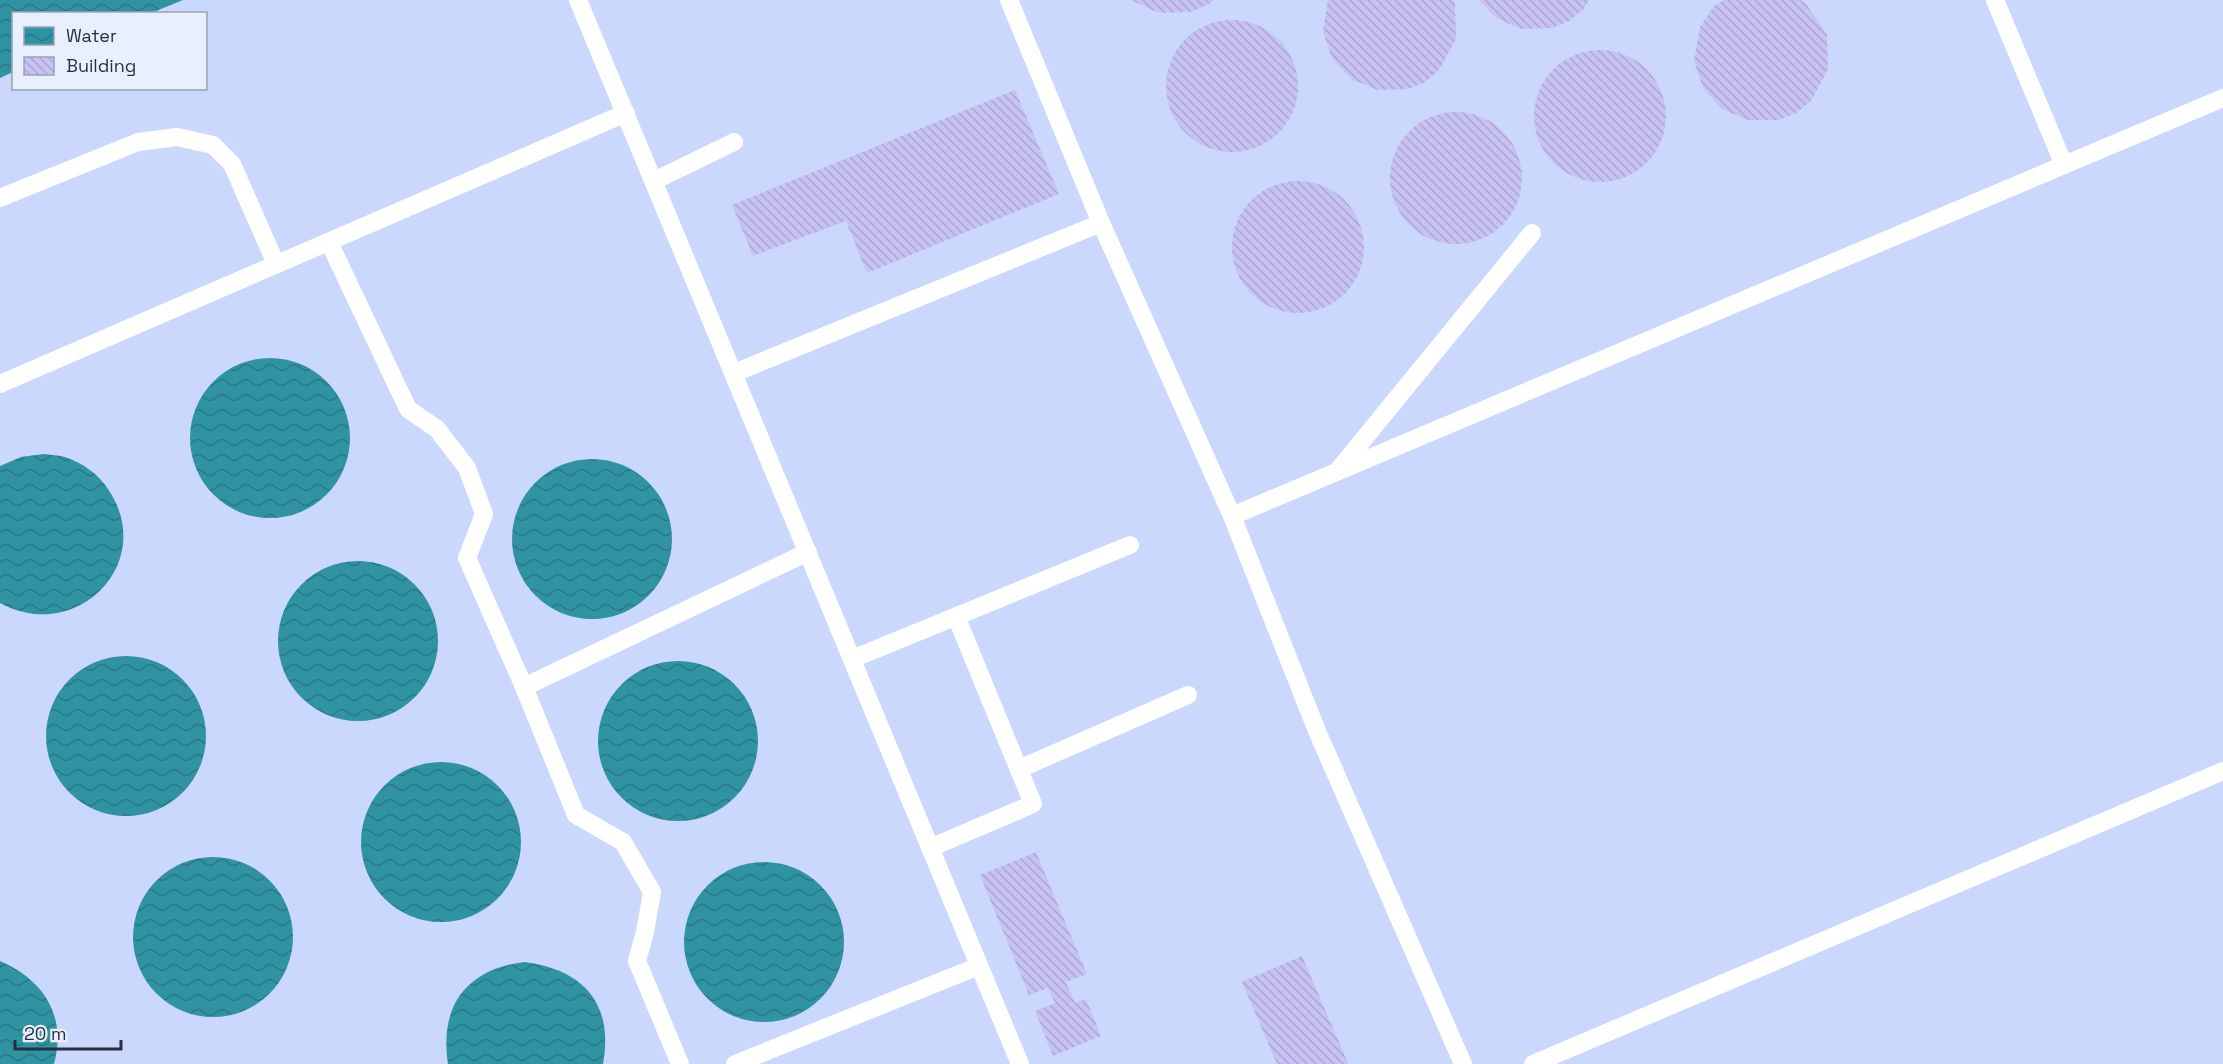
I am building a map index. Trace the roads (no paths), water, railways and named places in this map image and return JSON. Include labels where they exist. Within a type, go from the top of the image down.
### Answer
[{"type":"lane","points":[[578,0],[1020,1064]]},
{"type":"lane","points":[[1009,0],[1101,223],[1232,516],[1317,730],[1462,1064]]},
{"type":"lane","points":[[1995,0],[2064,165]]},
{"type":"lane","points":[[1232,516],[2223,98]]},
{"type":"lane","points":[[0,384],[626,112]]},
{"type":"lane","points":[[0,198],[138,142],[177,137],[213,145],[232,164],[276,264]]},
{"type":"lane","points":[[654,181],[734,142]]},
{"type":"lane","points":[[734,373],[1101,223]]},
{"type":"lane","points":[[1337,472],[1532,233]]},
{"type":"lane","points":[[329,242],[408,409],[437,429],[467,468],[484,514],[467,558],[525,687],[576,815],[622,842],[652,892],[637,961],[680,1064]]},
{"type":"lane","points":[[852,659],[1130,545]]},
{"type":"lane","points":[[525,687],[808,552]]},
{"type":"lane","points":[[930,848],[1033,804],[956,616]]},
{"type":"lane","points":[[1019,769],[1188,695]]},
{"type":"lane","points":[[1533,1064],[2223,771]]},
{"type":"lane","points":[[735,1064],[979,966]]},
{"type":"water","points":[[0,0],[183,0],[153,12],[12,12],[12,72],[0,78]]},
{"type":"water","points":[[270,358],[286,359],[301,364],[315,371],[327,381],[337,393],[344,407],[349,422],[349,454],[344,469],[337,483],[327,495],[315,505],[301,512],[286,517],[270,518],[254,517],[239,512],[225,505],[213,495],[203,483],[196,469],[191,454],[190,438],[191,422],[196,407],[203,393],[213,381],[225,371],[239,364],[254,359]]},
{"type":"water","points":[[43,454],[72,459],[100,479],[108,489],[121,517],[123,544],[116,568],[102,589],[81,605],[56,613],[29,613],[0,603],[0,466],[21,457]]},
{"type":"water","points":[[592,459],[608,460],[623,465],[637,472],[649,482],[659,494],[666,508],[671,523],[671,555],[666,570],[659,584],[649,596],[637,606],[623,613],[608,618],[592,619],[576,618],[561,613],[547,606],[535,596],[525,584],[518,570],[513,555],[512,539],[513,523],[518,508],[525,494],[535,482],[547,472],[561,465],[576,460]]},
{"type":"water","points":[[358,561],[374,562],[389,567],[403,574],[415,584],[425,596],[432,610],[437,625],[437,657],[432,672],[425,686],[415,698],[403,708],[389,715],[374,720],[358,721],[342,720],[327,715],[313,708],[301,698],[291,686],[284,672],[279,657],[278,641],[279,625],[284,610],[291,596],[301,584],[313,574],[327,567],[342,562]]},
{"type":"water","points":[[126,656],[142,657],[157,662],[171,669],[183,679],[193,691],[200,705],[205,720],[205,752],[200,767],[193,781],[183,793],[171,803],[157,810],[142,815],[126,816],[110,815],[95,810],[81,803],[69,793],[59,781],[52,767],[47,752],[46,736],[47,720],[52,705],[59,691],[69,679],[81,669],[95,662],[110,657]]},
{"type":"water","points":[[678,661],[694,662],[709,667],[723,674],[735,684],[745,696],[752,710],[757,725],[757,757],[752,772],[745,786],[735,798],[723,808],[709,815],[694,820],[678,821],[662,820],[647,815],[633,808],[621,798],[611,786],[604,772],[599,757],[598,741],[599,725],[604,710],[611,696],[621,684],[633,674],[647,667],[662,662]]},
{"type":"water","points":[[441,762],[457,763],[472,768],[486,775],[498,785],[508,797],[515,811],[520,826],[520,858],[515,873],[508,887],[498,899],[486,909],[472,916],[457,921],[441,922],[425,921],[410,916],[396,909],[384,899],[374,887],[367,873],[362,858],[361,842],[362,826],[367,811],[374,797],[384,785],[396,775],[410,768],[425,763]]},
{"type":"water","points":[[213,857],[229,858],[244,863],[258,870],[270,880],[280,892],[287,906],[292,921],[292,953],[287,968],[280,982],[270,994],[258,1004],[244,1011],[229,1016],[213,1017],[197,1016],[182,1011],[168,1004],[156,994],[146,982],[139,968],[134,953],[133,937],[134,921],[139,906],[146,892],[156,880],[168,870],[182,863],[197,858]]},
{"type":"water","points":[[764,862],[780,863],[795,868],[809,875],[821,885],[831,897],[838,911],[843,926],[843,958],[838,973],[831,987],[821,999],[809,1009],[795,1016],[780,1021],[764,1022],[748,1021],[733,1016],[719,1009],[707,999],[697,987],[690,973],[685,958],[684,942],[685,926],[690,911],[697,897],[707,885],[719,875],[733,868],[748,863]]},
{"type":"water","points":[[0,961],[29,978],[48,1002],[57,1030],[54,1064],[0,1064]]},
{"type":"water","points":[[525,962],[546,966],[564,973],[579,982],[590,994],[599,1007],[604,1024],[603,1064],[448,1064],[446,1043],[448,1024],[461,994],[487,973]]}]
